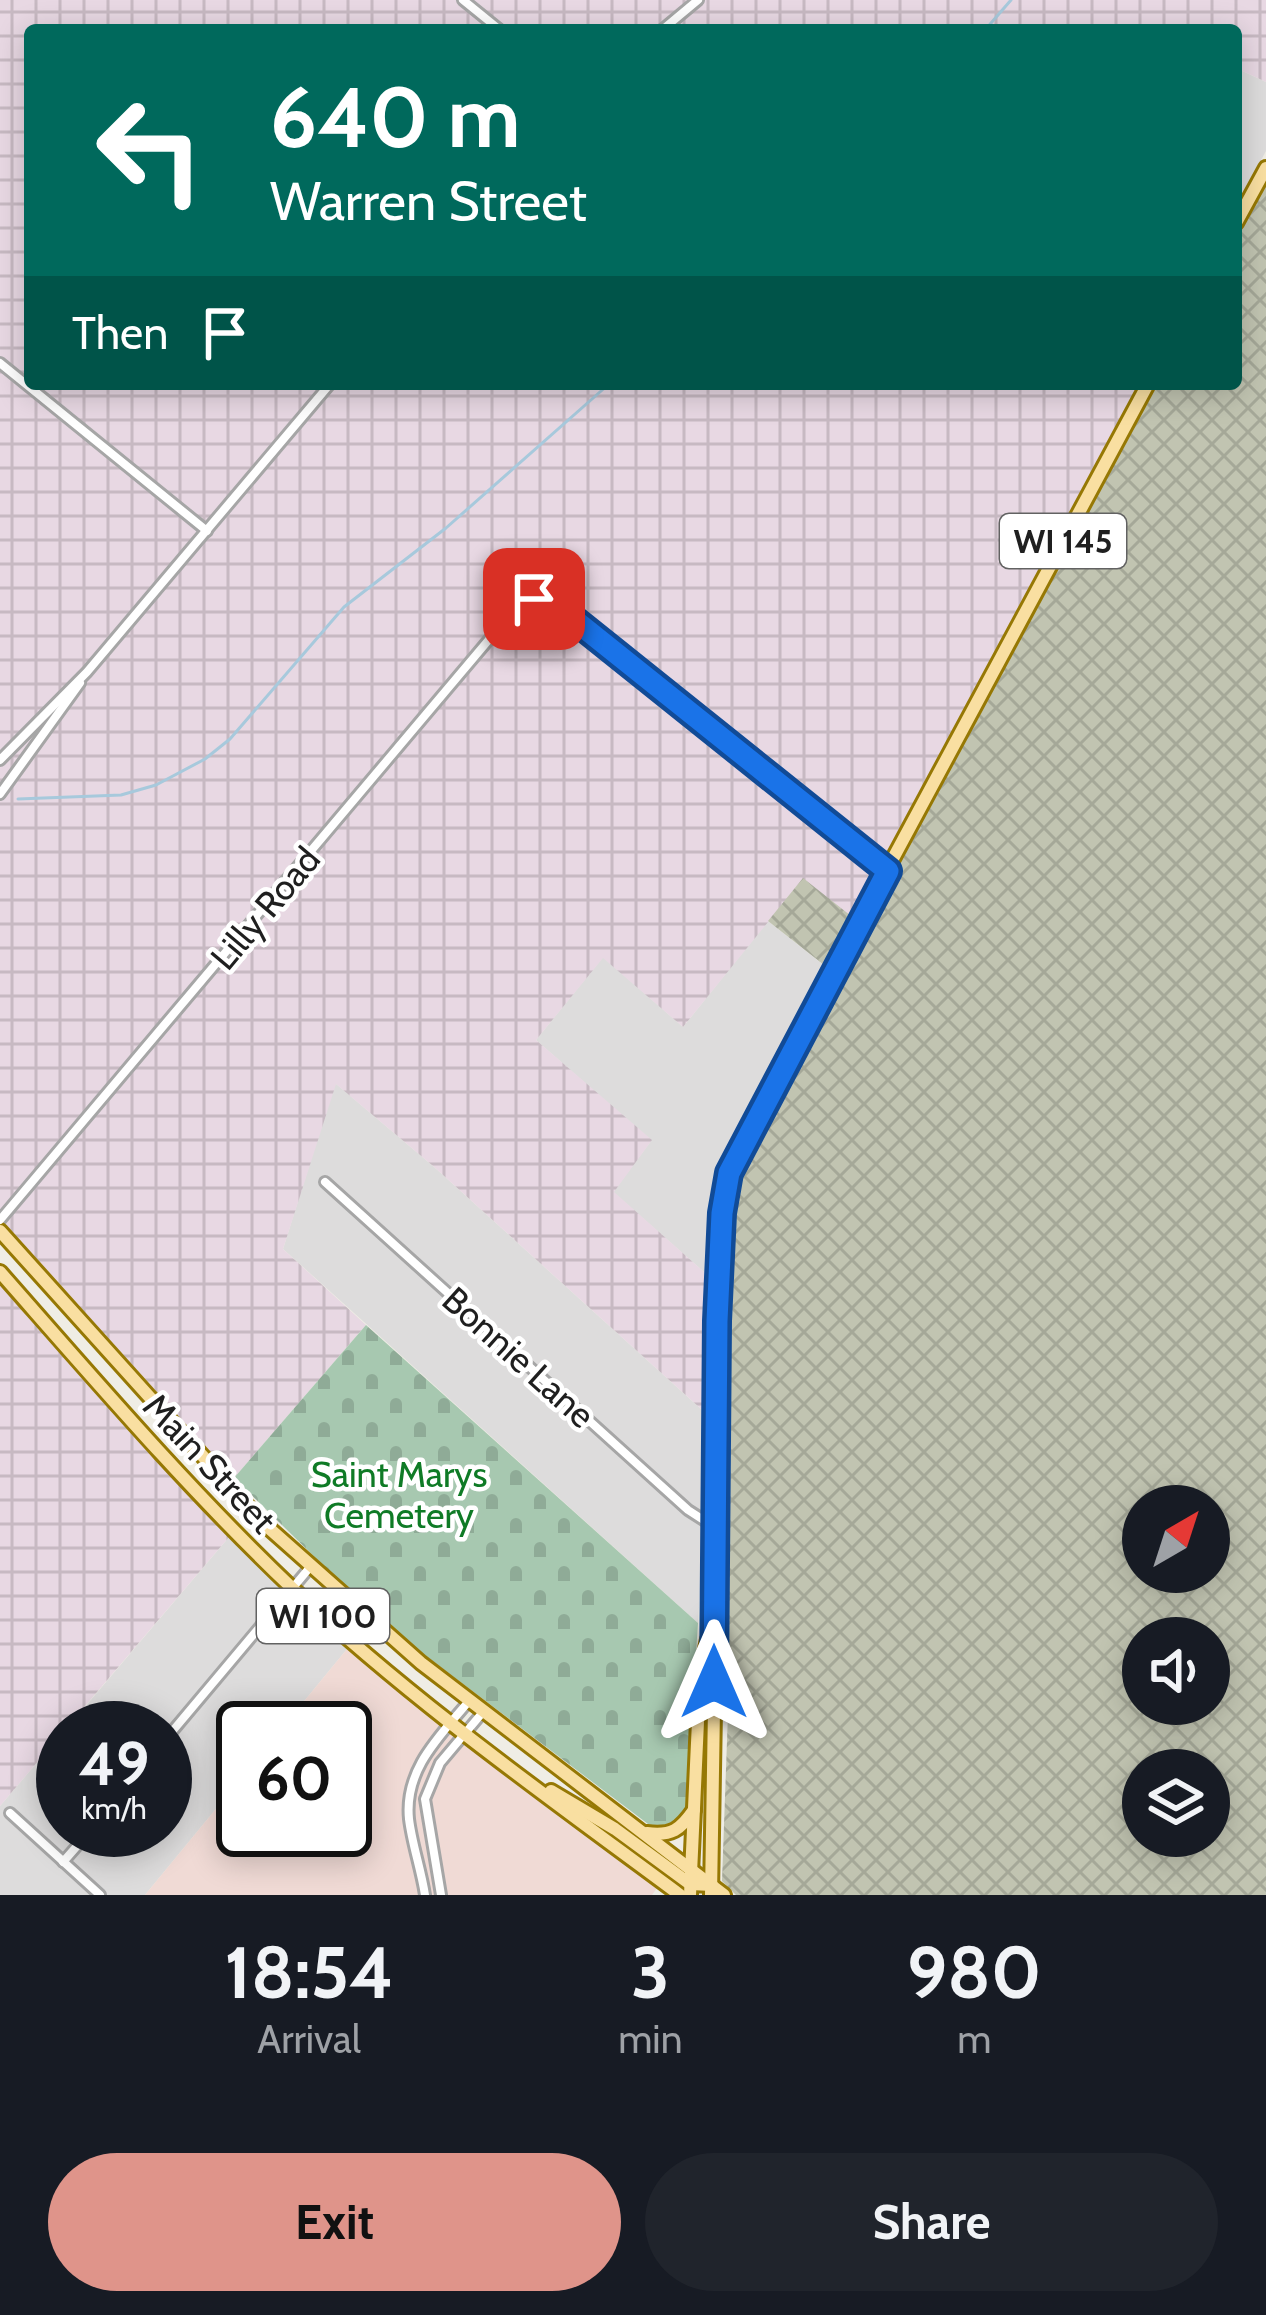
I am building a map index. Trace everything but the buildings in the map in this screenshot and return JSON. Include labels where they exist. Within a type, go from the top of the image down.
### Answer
[{"type":"main road","points":[[1242,212],[1266,168]]},
{"type":"main road","name":"WI 145","points":[[716,1892],[719,1255],[729,1173],[1145,390]]},
{"type":"main road","name":"Main Street","points":[[0,1231],[262,1522],[469,1701],[642,1832],[688,1886]]},
{"type":"main road","name":"Main Street","points":[[0,1272],[143,1435],[292,1588],[521,1776],[615,1828],[688,1886]]},
{"type":"main road","points":[[143,1435],[164,1416]]},
{"type":"main road","name":"WI 145","points":[[688,1886],[700,1678],[715,1608]]},
{"type":"main road","points":[[642,1832],[664,1835],[679,1830],[695,1809]]},
{"type":"main road","points":[[688,1886],[716,1892]]},
{"type":"street","points":[[463,0],[493,24]]},
{"type":"street","points":[[669,24],[698,0]]},
{"type":"street","points":[[0,363],[24,382]]},
{"type":"street","points":[[33,390],[207,530]]},
{"type":"street","points":[[0,760],[87,672],[325,390]]},
{"type":"street","name":"Lilly Road","points":[[0,1220],[484,645],[530,600],[562,610],[888,871]]},
{"type":"street","points":[[0,794],[87,672]]},
{"type":"street","name":"Bonnie Lane","points":[[325,1182],[688,1510],[716,1528]]},
{"type":"street","points":[[192,1708],[311,1566]]},
{"type":"street","points":[[425,1895],[411,1831],[409,1793],[416,1771],[469,1701]]},
{"type":"street","points":[[441,1895],[425,1798],[430,1780],[483,1712]]},
{"type":"street","points":[[10,1813],[100,1895]]},
{"type":"street","points":[[411,1831],[428,1828]]},
{"type":"street","points":[[64,1862],[68,1857]]},
{"type":"shaded area","points":[[0,0],[1266,0],[1266,82],[1242,71],[1242,24],[24,24],[24,390],[1137,390],[852,918],[803,879],[683,1027],[603,958],[536,1040],[652,1140],[614,1192],[712,1279],[711,1418],[336,1084],[283,1249],[366,1325],[234,1478],[0,1218]]},
{"type":"shaded area","points":[[1242,71],[1266,82],[1266,151],[1242,195]]},
{"type":"shaded area","points":[[1266,182],[1266,1895],[736,1895],[722,1881],[728,1713],[724,1425],[733,1191],[770,1102],[838,976],[768,921],[803,878],[865,927],[1153,390],[1242,390],[1242,225]]},
{"type":"shaded area","points":[[768,921],[826,967],[725,1161],[713,1198],[712,1279],[613,1192],[651,1141],[536,1040],[603,957],[683,1027]]},
{"type":"shaded area","points":[[335,1083],[711,1418],[698,1623],[283,1249]]},
{"type":"shaded area","points":[[0,1285],[229,1537],[89,1701],[36,1701],[36,1764],[0,1806]]},
{"type":"shaded area","points":[[229,1537],[347,1649],[304,1701],[216,1701],[216,1809],[192,1838],[192,1701],[90,1701]]},
{"type":"shaded area","points":[[347,1649],[657,1888],[652,1895],[145,1895],[176,1857],[192,1857],[192,1838],[216,1809],[216,1857],[372,1857],[372,1701],[304,1701]]},
{"type":"shaded area","points":[[36,1764],[36,1857],[176,1857],[145,1895],[0,1895],[0,1806]]},
{"type":"green space","name":"Saint Marys Cemetery","points":[[366,1325],[698,1623],[686,1808],[678,1824],[652,1827],[422,1653],[234,1478]]},
{"type":"waterway","points":[[990,24],[1011,0]]},
{"type":"waterway","points":[[18,799],[121,795],[156,785],[205,759],[230,739],[344,607],[446,528],[602,390]]},
{"type":"route","points":[[534,599],[562,610],[888,871],[729,1173],[722,1213],[717,1321],[714,1682]]}]
